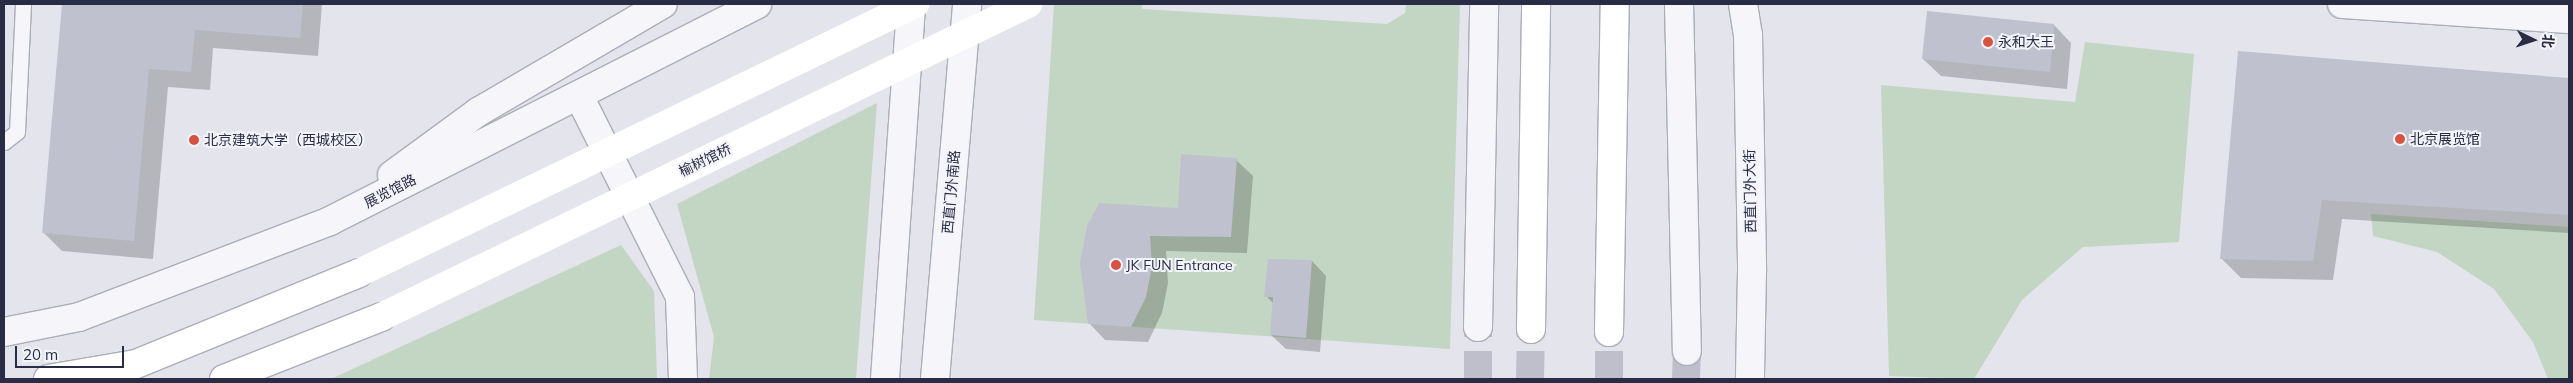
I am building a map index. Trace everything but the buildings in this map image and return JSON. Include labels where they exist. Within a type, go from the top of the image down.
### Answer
[{"type":"main road","points":[[48,379],[136,364],[358,273],[915,4]]},
{"type":"main road","name":"榆树馆桥","points":[[224,379],[381,317],[1028,4]]},
{"type":"main road","points":[[1531,329],[1536,4]]},
{"type":"main road","points":[[1609,332],[1615,4]]},
{"type":"street","points":[[330,221],[478,112],[663,4]]},
{"type":"street","name":"展览馆路","points":[[4,332],[78,317],[330,221],[757,4]]},
{"type":"street","points":[[885,379],[911,4]]},
{"type":"street","name":"西直门外南路","points":[[935,379],[967,4]]},
{"type":"street","points":[[1478,327],[1484,4]]},
{"type":"street","points":[[1679,4],[1686,350]]},
{"type":"street","name":"西直门外大街","points":[[1743,4],[1748,34],[1752,271],[1750,379]]},
{"type":"street","points":[[2342,4],[2569,19]]},
{"type":"street","points":[[579,96],[680,296],[683,379]]},
{"type":"lane","points":[[4,142],[17,132],[23,4]]},
{"type":"green space","points":[[1054,4],[1142,4],[1142,9],[1387,24],[1405,13],[1406,4],[1460,4],[1450,349],[1034,320]]},
{"type":"green space","points":[[2085,42],[2194,54],[2179,242],[2083,247],[2022,300],[1974,379],[1889,376],[1881,85],[2075,102]]},
{"type":"green space","points":[[877,103],[856,379],[709,379],[714,337],[677,204]]},
{"type":"green space","points":[[2371,214],[2569,227],[2569,379],[2548,379],[2533,342],[2494,289],[2437,252],[2373,236]]},
{"type":"green space","points":[[621,245],[654,291],[657,379],[331,379]]},
{"type":"tunnel","points":[[1478,327],[1478,379]]},
{"type":"tunnel","points":[[1530,379],[1531,329]]},
{"type":"tunnel","points":[[1609,332],[1609,379]]},
{"type":"tunnel","points":[[1686,379],[1687,351]]},
{"type":"place","name":"永和大王","points":[[1988,42]]},
{"type":"place","name":"北京展览馆","points":[[2400,139]]},
{"type":"place","name":"北京建筑大学（西城校区）","points":[[194,140]]},
{"type":"place","name":"JK FUN Entrance","points":[[1116,265]]}]
